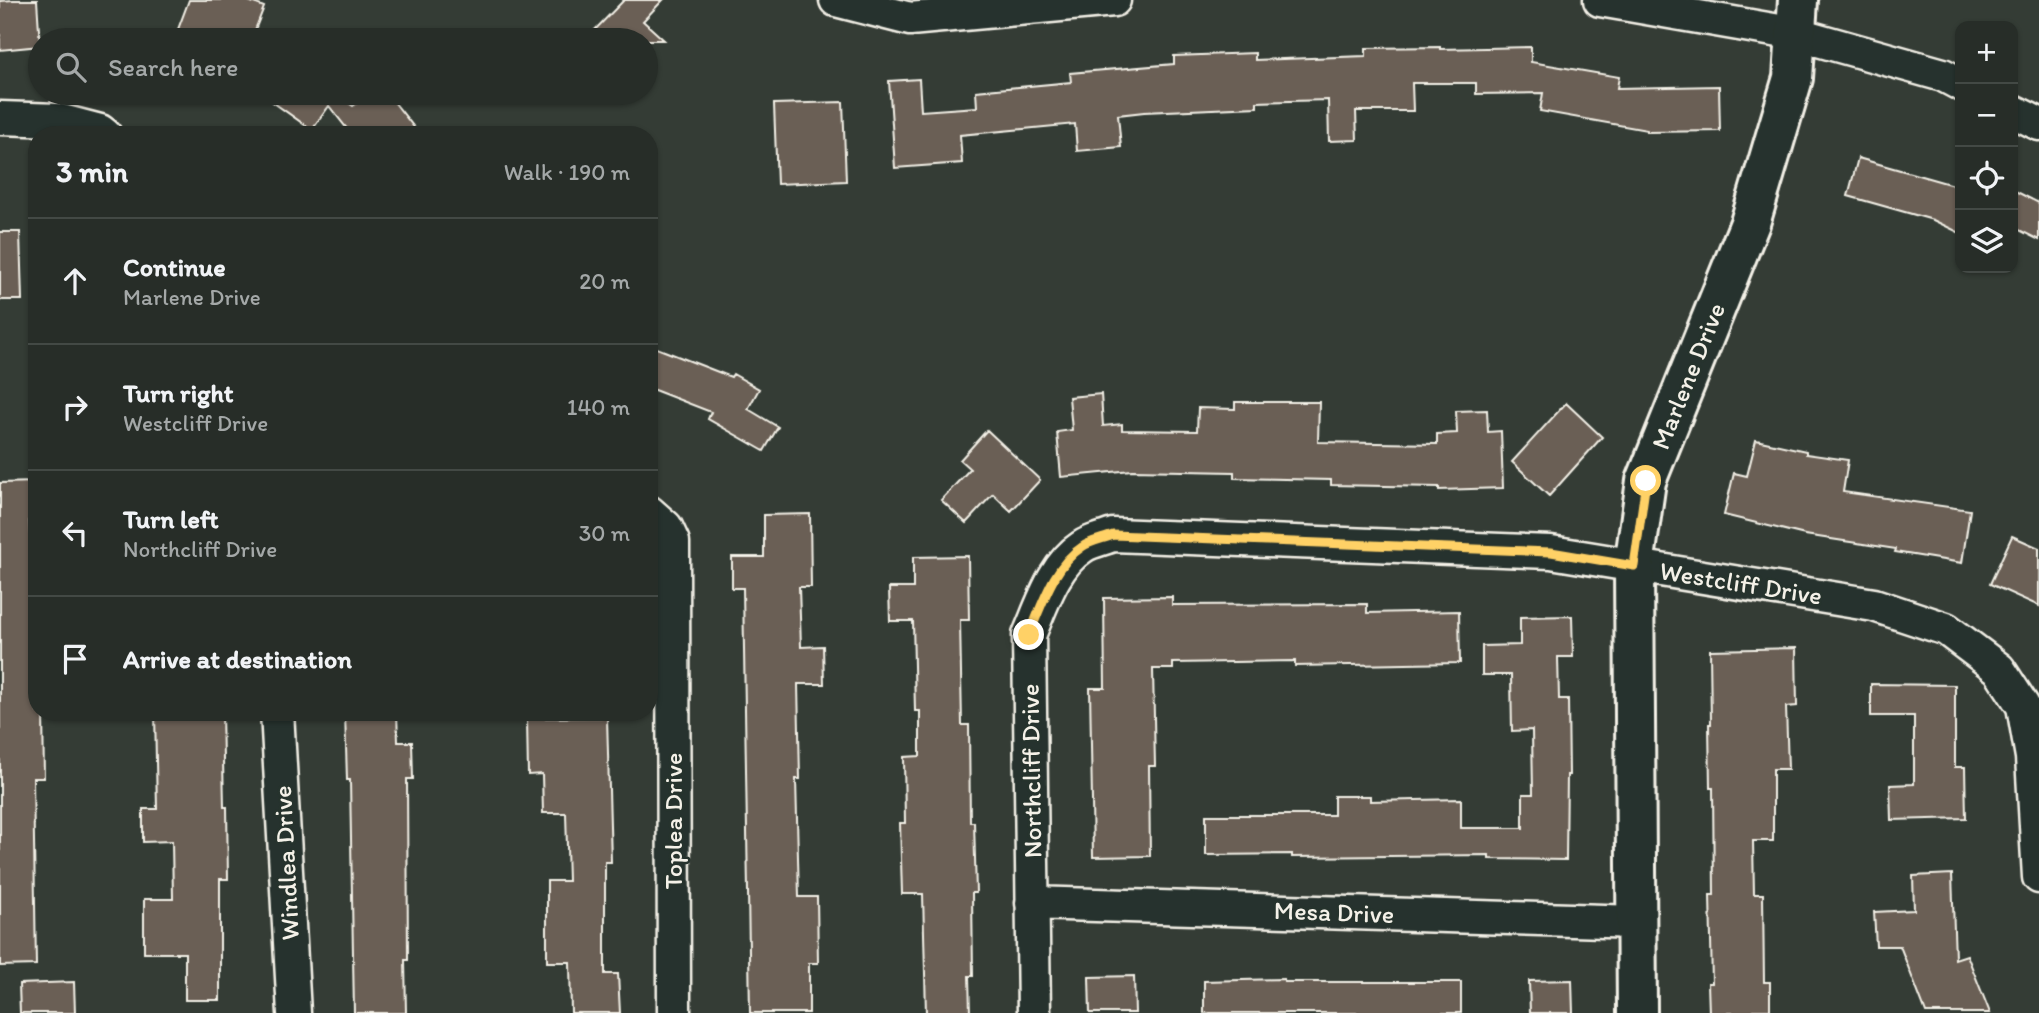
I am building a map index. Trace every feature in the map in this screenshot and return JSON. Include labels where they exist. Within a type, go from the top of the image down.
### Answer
[{"type":"street","points":[[836,0],[910,19],[1114,0]]},
{"type":"street","points":[[1600,0],[1797,17],[1955,81]]},
{"type":"street","name":"Marlene Drive","points":[[1637,1013],[1634,566],[1646,481],[1751,223],[1793,78],[1797,17]]},
{"type":"street","points":[[2018,114],[2039,124]]},
{"type":"street","points":[[0,118],[58,120],[81,126]]},
{"type":"street","name":"Toplea Drive","points":[[658,520],[666,527],[673,542],[674,1013]]},
{"type":"street","name":"Westcliff Drive","points":[[1083,545],[1113,535],[1551,552],[1874,606],[1946,629],[1998,669],[2023,706],[2032,757],[2039,877]]},
{"type":"street","name":"Northcliff Drive","points":[[1034,1013],[1029,635],[1044,600],[1066,561],[1083,545]]},
{"type":"street","name":"Windlea Drive","points":[[278,721],[294,1013]]},
{"type":"street","name":"Mesa Drive","points":[[1032,903],[1637,922]]},
{"type":"building","points":[[37,0],[39,28],[28,28],[28,47],[0,50],[0,1]]},
{"type":"building","points":[[189,0],[246,0],[264,7],[256,28],[178,28]]},
{"type":"building","points":[[624,0],[663,0],[643,21],[651,28],[597,28]]},
{"type":"building","points":[[1531,47],[1531,62],[1619,77],[1617,88],[1719,86],[1720,131],[1647,132],[1540,111],[1543,93],[1476,94],[1476,83],[1412,83],[1413,111],[1356,111],[1357,140],[1329,141],[1328,100],[1257,102],[1257,107],[1118,115],[1121,147],[1077,151],[1075,124],[960,135],[962,163],[895,168],[889,81],[919,79],[921,111],[977,107],[976,91],[1071,82],[1070,73],[1174,64],[1174,56],[1255,53],[1255,60],[1366,56],[1366,48]]},
{"type":"building","points":[[843,102],[846,181],[777,184],[774,104]]},
{"type":"building","points":[[277,105],[396,105],[413,126],[345,126],[329,106],[315,126],[306,126]]},
{"type":"building","points":[[1858,158],[1955,186],[1955,231],[1933,220],[1848,196]]},
{"type":"building","points":[[2018,192],[2039,203],[2039,240],[2018,230]]},
{"type":"building","points":[[0,232],[20,232],[22,300],[0,300]]},
{"type":"building","points":[[658,349],[731,377],[733,374],[759,389],[748,409],[778,427],[764,451],[708,419],[711,412],[658,391]]},
{"type":"building","points":[[1101,394],[1103,426],[1122,424],[1122,430],[1197,431],[1198,408],[1235,409],[1235,402],[1319,402],[1318,442],[1437,444],[1437,434],[1457,433],[1456,411],[1487,410],[1488,432],[1501,431],[1503,488],[1439,490],[1439,487],[1331,485],[1331,480],[1234,478],[1234,472],[1132,470],[1061,477],[1057,432],[1072,430],[1069,397]]},
{"type":"building","points":[[1566,403],[1602,437],[1549,496],[1512,462]]},
{"type":"building","points":[[987,430],[1040,480],[1011,511],[993,494],[966,523],[941,500],[970,469],[960,460]]},
{"type":"building","points":[[1756,440],[1806,451],[1806,454],[1848,460],[1843,492],[1970,510],[1962,563],[1895,552],[1896,549],[1805,535],[1724,515],[1734,473],[1747,476]]},
{"type":"building","points":[[28,482],[28,721],[43,721],[44,778],[33,778],[36,965],[0,966],[0,483]]},
{"type":"building","points":[[810,514],[811,587],[799,587],[801,647],[823,646],[824,684],[798,684],[800,779],[796,779],[799,897],[817,897],[818,963],[809,963],[809,1013],[750,1013],[743,588],[732,588],[732,557],[764,557],[764,515]]},
{"type":"building","points":[[2012,536],[2039,548],[2039,606],[1990,584]]},
{"type":"building","points":[[968,556],[969,620],[960,620],[962,725],[969,725],[970,822],[974,822],[976,893],[972,893],[973,976],[969,976],[970,1013],[926,1013],[923,894],[902,894],[900,823],[905,823],[904,757],[920,756],[920,711],[915,711],[913,621],[890,621],[889,588],[913,588],[913,557]]},
{"type":"building","points":[[1172,597],[1172,605],[1367,604],[1367,613],[1459,611],[1460,663],[1295,666],[1295,661],[1173,663],[1173,669],[1153,669],[1155,766],[1149,766],[1150,856],[1093,857],[1090,688],[1105,688],[1104,598]]},
{"type":"building","points":[[1572,616],[1573,657],[1558,657],[1559,699],[1568,699],[1566,860],[1489,859],[1489,855],[1206,855],[1206,815],[1334,815],[1334,796],[1370,796],[1370,801],[1461,799],[1461,828],[1523,828],[1523,794],[1533,794],[1532,730],[1512,731],[1511,675],[1482,675],[1482,646],[1520,645],[1520,617]]},
{"type":"building","points":[[1796,648],[1797,706],[1786,707],[1788,769],[1773,769],[1773,841],[1753,841],[1754,894],[1763,894],[1764,982],[1770,982],[1770,1010],[1754,1010],[1754,1013],[1709,1013],[1708,983],[1712,983],[1710,895],[1714,895],[1713,788],[1710,788],[1710,650]]},
{"type":"building","points":[[1871,684],[1955,685],[1955,767],[1965,767],[1966,818],[1891,820],[1890,785],[1914,784],[1914,716],[1871,716]]},
{"type":"building","points":[[155,721],[222,721],[228,879],[220,879],[220,1000],[185,1000],[185,953],[144,953],[144,899],[173,899],[172,841],[143,842],[143,809],[157,809]]},
{"type":"building","points":[[345,721],[397,721],[398,742],[412,742],[413,779],[407,779],[406,1013],[354,1013],[350,780],[347,780]]},
{"type":"building","points":[[527,721],[607,721],[611,862],[605,862],[605,974],[618,974],[620,1013],[571,1013],[570,962],[547,962],[547,881],[568,881],[566,813],[543,813],[542,774],[528,775]]},
{"type":"building","points":[[1952,874],[1955,959],[1967,955],[1990,1013],[1926,1013],[1900,946],[1876,946],[1874,912],[1914,910],[1913,876]]},
{"type":"building","points":[[1134,976],[1135,1013],[1090,1013],[1089,977]]},
{"type":"building","points":[[1284,979],[1284,982],[1461,982],[1461,1013],[1204,1013],[1204,981]]},
{"type":"building","points":[[1572,980],[1573,1013],[1530,1013],[1529,981]]},
{"type":"building","points":[[74,982],[75,1013],[20,1013],[19,984]]},
{"type":"route","points":[[1029,635],[1044,600],[1066,561],[1083,545],[1113,535],[1551,552],[1634,566],[1646,481]]}]
